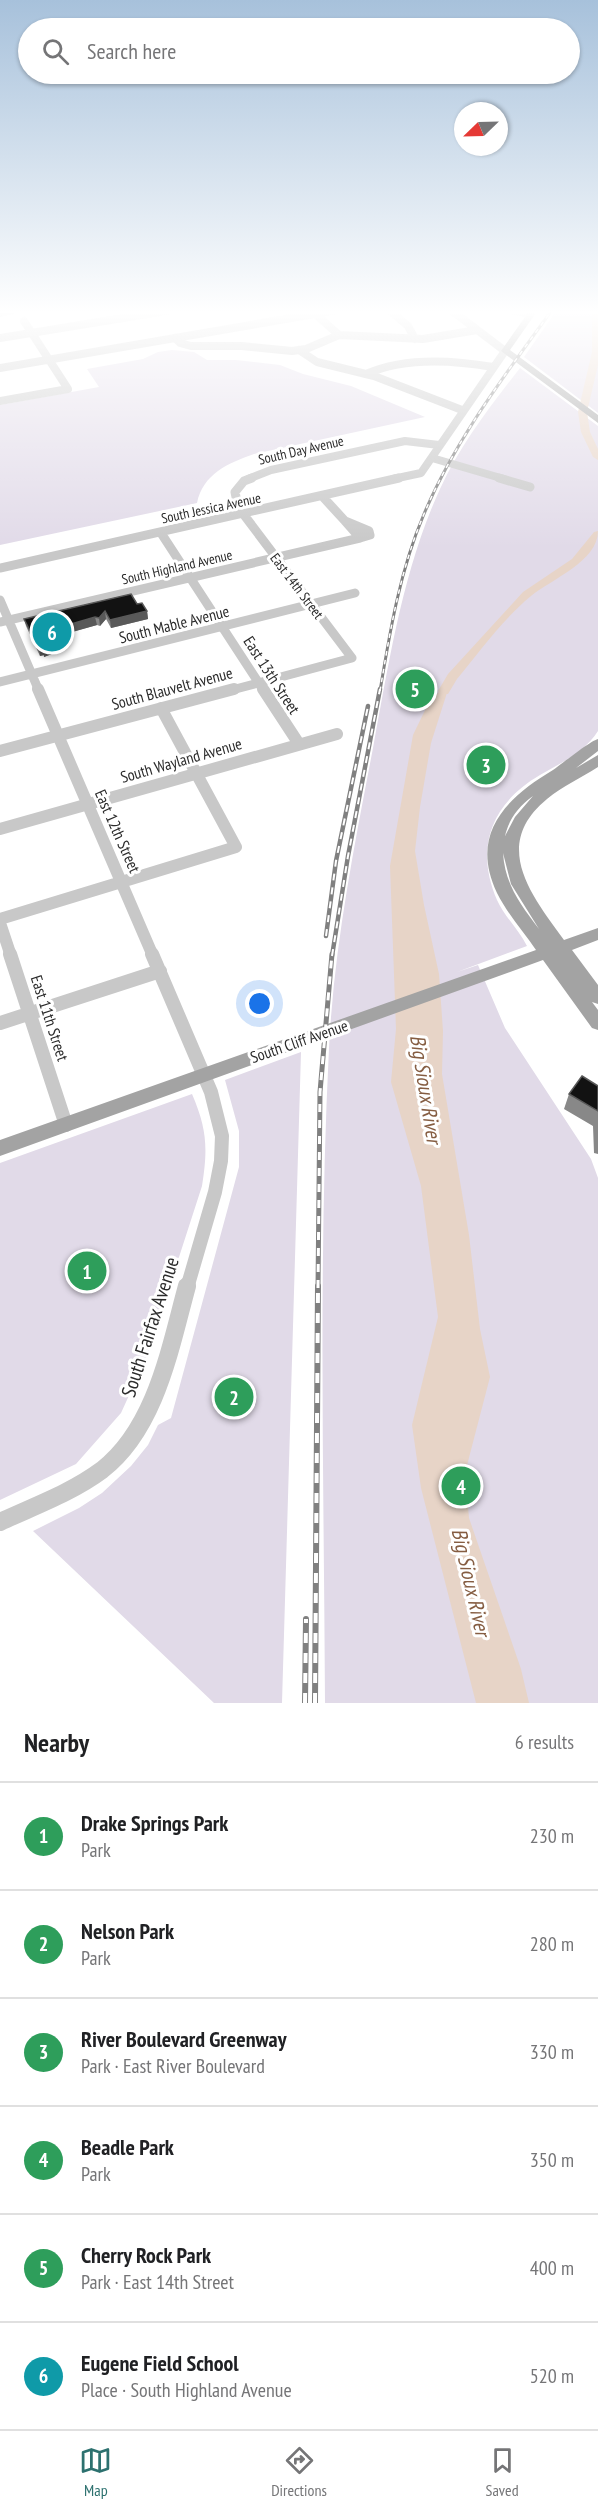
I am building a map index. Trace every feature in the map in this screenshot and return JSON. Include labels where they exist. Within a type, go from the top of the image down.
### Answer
[{"type":"main road","points":[[557,389],[598,420]]},
{"type":"main road","points":[[598,743],[575,762],[532,788],[515,803],[499,831],[496,866],[500,884],[514,908],[598,997]]},
{"type":"main road","points":[[598,760],[535,801],[522,817],[511,843],[511,865],[520,889],[556,956],[566,965],[598,1008]]},
{"type":"main road","points":[[496,866],[503,873],[511,893],[541,937],[551,945],[598,1023]]},
{"type":"main road","points":[[500,884],[497,892],[499,897],[531,947],[518,963]]},
{"type":"main road","points":[[592,936],[578,951],[578,958],[598,987]]},
{"type":"main road","name":"South Cliff Avenue","points":[[0,1148],[592,936]]},
{"type":"street","points":[[0,401],[60,389]]},
{"type":"street","points":[[406,389],[462,411]]},
{"type":"street","points":[[477,389],[432,458],[530,487]]},
{"type":"street","name":"South Day Avenue","points":[[243,514],[235,499],[236,492],[244,481],[262,472],[405,441],[439,445]]},
{"type":"street","name":"South Jessica Avenue","points":[[0,568],[411,477],[421,473],[432,458]]},
{"type":"street","name":"South Highland Avenue","points":[[4,621],[360,538],[371,533],[344,521],[323,497]]},
{"type":"street","name":"East 14th Street","points":[[243,514],[352,658]]},
{"type":"street","name":"East 13th Street","points":[[161,533],[299,744]]},
{"type":"street","name":"South Mable Avenue","points":[[0,682],[312,606],[355,593]]},
{"type":"street","name":"East 12th Street","points":[[0,600],[4,621],[32,674],[204,1075]]},
{"type":"street","name":"South Blauvelt Avenue","points":[[0,751],[352,658]]},
{"type":"street","points":[[0,919],[236,847],[161,708]]},
{"type":"street","name":"South Wayland Avenue","points":[[0,829],[337,734]]},
{"type":"street","name":"East 11th Street","points":[[0,923],[66,1125]]},
{"type":"street","points":[[0,1023],[160,971]]},
{"type":"street","name":"South Fairfax Avenue","points":[[0,1522],[89,1478],[111,1461],[129,1441],[147,1410],[165,1359],[218,1177],[221,1129],[214,1100],[204,1075]]},
{"type":"shaded area","points":[[85,389],[359,389],[425,417],[254,454],[226,466],[211,477],[200,493],[197,503],[0,545],[0,405]]},
{"type":"shaded area","points":[[504,389],[549,389],[598,426],[598,731],[579,751],[523,786],[499,813],[492,828],[487,862],[490,881],[500,906],[527,946],[457,972],[478,965],[505,1028],[591,1159],[598,1178],[598,1703],[325,1703],[322,1376],[324,1212],[329,1048],[335,972],[352,860],[391,649],[407,583],[416,551],[440,489],[466,441]]},
{"type":"shaded area","points":[[567,389],[598,389],[598,413]]},
{"type":"shaded area","points":[[301,1052],[282,1703],[214,1703],[33,1531],[79,1508],[102,1493],[131,1466],[148,1445],[158,1425],[171,1418],[239,1167],[239,1131],[225,1080]]},
{"type":"shaded area","points":[[192,1094],[201,1118],[205,1139],[202,1186],[147,1356],[121,1413],[76,1464],[0,1500],[0,1163]]},
{"type":"water","points":[[452,677],[431,743],[415,851],[439,974],[443,1031],[442,1074],[469,1235],[480,1329],[490,1377],[465,1473],[469,1518],[521,1669],[529,1703],[476,1703],[421,1488],[412,1425],[438,1317],[421,1186],[391,1082],[396,1029],[390,866],[413,735],[428,704]]},
{"type":"building","points":[[131,594],[137,604],[142,603],[147,611],[110,620],[105,611],[99,618],[95,617],[54,629],[60,642],[43,649],[39,648],[24,619]]},
{"type":"building","points":[[582,1076],[598,1086],[598,1111],[569,1094]]},
{"type":"waterway","name":"Big Sioux River","points":[[587,389],[582,412],[583,422],[590,444],[598,457]]},
{"type":"waterway","name":"Big Sioux River","points":[[444,691],[452,677],[527,594],[576,561],[598,534]]},
{"type":"railway","points":[[380,691],[402,579],[424,514],[450,460],[495,389]]},
{"type":"railway","points":[[332,956],[348,856],[380,689]]},
{"type":"railway","points":[[326,936],[336,861],[368,706]]},
{"type":"railway","points":[[318,1288],[320,1092],[332,954]]},
{"type":"railway","points":[[315,1703],[318,1286]]},
{"type":"railway","points":[[305,1703],[306,1619]]},
{"type":"place","name":"Eugene Field School","points":[[52,632]]},
{"type":"place","name":"Cherry Rock Park","points":[[415,689]]},
{"type":"place","name":"River Boulevard Greenway","points":[[486,765]]},
{"type":"place","name":"Drake Springs Park","points":[[87,1271]]},
{"type":"place","name":"Nelson Park","points":[[234,1397]]},
{"type":"place","name":"Beadle Park","points":[[461,1486]]}]
